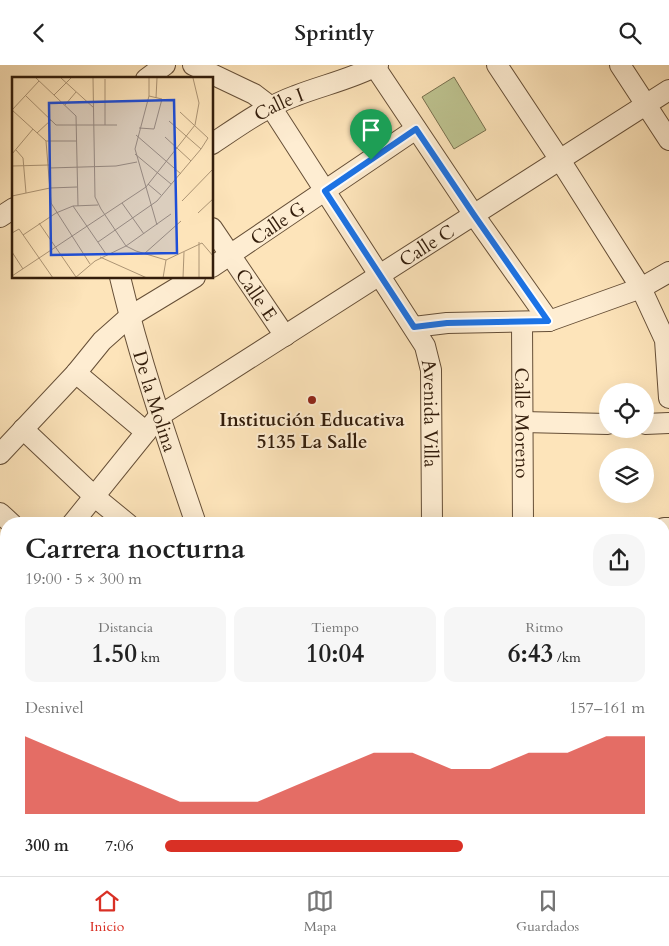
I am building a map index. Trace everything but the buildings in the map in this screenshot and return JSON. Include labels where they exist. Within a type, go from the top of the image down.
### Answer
[{"type":"street","points":[[149,77],[165,65]]},
{"type":"street","name":"Avenida Villa","points":[[193,65],[254,94],[270,107],[425,346],[430,370],[432,517]]},
{"type":"street","points":[[497,65],[560,160],[640,287],[665,340],[669,398]]},
{"type":"street","points":[[620,65],[669,140]]},
{"type":"street","points":[[377,66],[416,129],[548,321]]},
{"type":"street","name":"Calle I","points":[[214,143],[270,107],[377,66]]},
{"type":"street","name":"Calle C","points":[[78,517],[159,416],[669,90]]},
{"type":"street","name":"Calle G","points":[[214,266],[416,129]]},
{"type":"street","points":[[0,217],[12,209]]},
{"type":"street","name":"Calle E","points":[[214,232],[285,336]]},
{"type":"street","points":[[414,327],[447,323],[548,321],[640,287],[669,272]]},
{"type":"street","name":"De la Molina","points":[[120,279],[129,317],[159,416],[194,517]]},
{"type":"street","points":[[0,454],[76,373],[102,341],[129,317],[192,279]]},
{"type":"street","name":"Calle Moreno","points":[[522,322],[523,517]]},
{"type":"street","points":[[76,373],[146,432]]},
{"type":"street","points":[[523,422],[599,423]]},
{"type":"street","points":[[654,424],[669,423]]},
{"type":"street","points":[[23,429],[95,497],[119,517]]},
{"type":"green space","points":[[454,77],[486,130],[454,149],[422,97]]},
{"type":"place","name":"Institución Educativa 5135 La Salle","points":[[312,400]]},
{"type":"route","points":[[416,129],[548,321],[447,323],[414,327],[325,191],[371,160],[416,129]]}]
